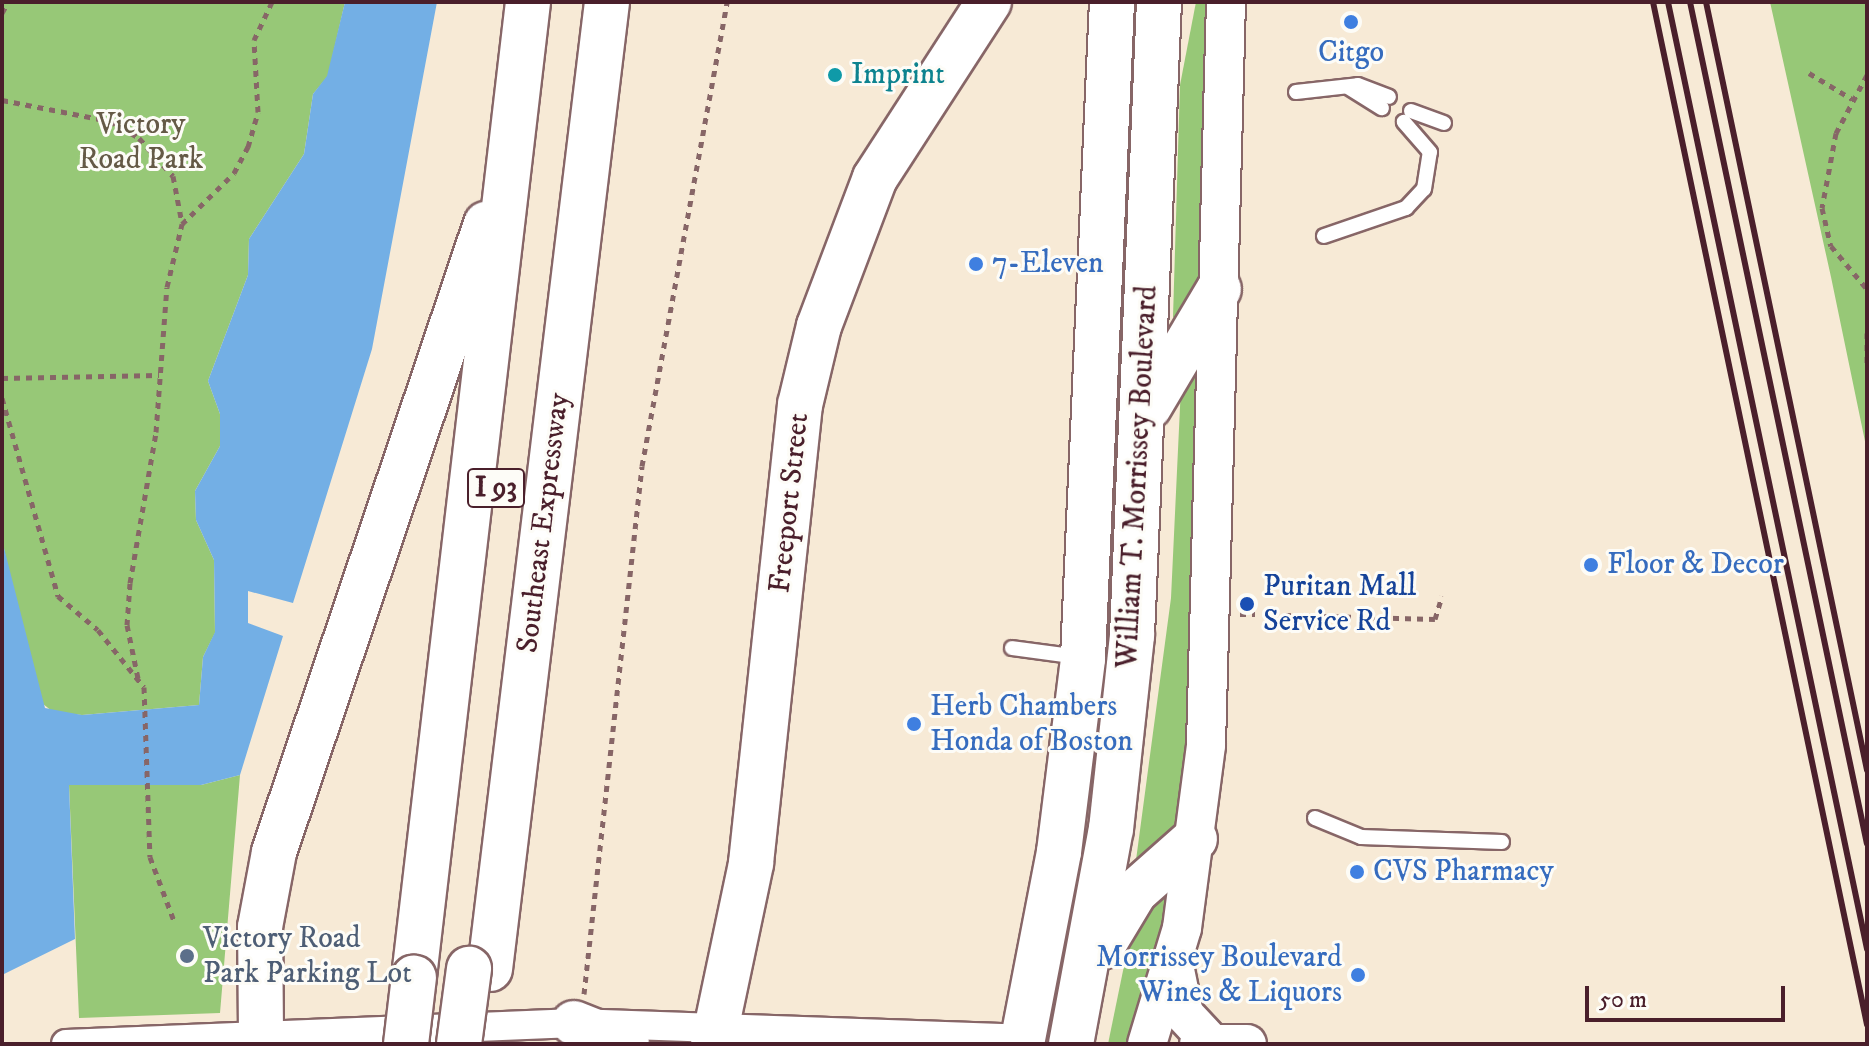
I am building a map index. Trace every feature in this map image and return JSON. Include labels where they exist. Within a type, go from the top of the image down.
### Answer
[{"type":"main road","name":"Southeast Expressway","points":[[481,1044],[453,972],[508,166],[528,2]]},
{"type":"main road","name":"I 93","points":[[459,1044],[453,972],[554,2]]},
{"type":"main road","name":"I 93","points":[[430,1044],[453,972],[585,2]]},
{"type":"main road","name":"Southeast Expressway","points":[[406,1044],[453,972],[607,2]]},
{"type":"main road","name":"Freeport Street","points":[[715,1036],[751,863],[800,405],[819,326],[875,178],[989,2]]},
{"type":"main road","name":"William T. Morrissey Boulevard","points":[[1022,1042],[1059,852],[1083,658],[1112,2]]},
{"type":"main road","name":"William T. Morrissey Boulevard","points":[[1074,1033],[1121,756],[1142,441],[1159,2]]},
{"type":"main road","points":[[1157,52],[1167,2]]},
{"type":"main road","points":[[1147,1044],[1174,965],[1195,839],[1209,675],[1226,2]]},
{"type":"main road","points":[[261,1033],[260,927],[274,852],[457,298],[508,166]]},
{"type":"main road","points":[[1142,441],[1162,375],[1204,324],[1219,289]]},
{"type":"main road","points":[[1074,1033],[1118,914],[1195,839]]},
{"type":"main road","points":[[1174,965],[1184,1014],[1219,1043]]},
{"type":"main road","points":[[579,1011],[627,1044]]},
{"type":"street","points":[[66,1044],[579,1011],[715,1036],[1022,1042]]},
{"type":"lane","points":[[1296,92],[1347,86],[1385,102]]},
{"type":"lane","points":[[1324,236],[1406,208],[1424,189],[1430,152],[1407,117],[1444,123]]},
{"type":"lane","points":[[1012,648],[1083,658]]},
{"type":"lane","points":[[1315,818],[1361,837],[1502,842]]},
{"type":"path","points":[[2,13],[8,2]]},
{"type":"path","points":[[182,224],[234,173],[248,147],[258,112],[254,40],[272,2]]},
{"type":"path","points":[[579,1011],[642,466],[727,2]]},
{"type":"path","points":[[1809,73],[1852,99]]},
{"type":"path","points":[[1867,75],[1852,99],[1827,161],[1822,208],[1831,246],[1867,289]]},
{"type":"path","points":[[2,100],[110,121],[139,138],[173,176],[182,224],[167,287],[127,625],[145,702],[150,857],[174,921]]},
{"type":"path","points":[[1867,333],[1867,366]]},
{"type":"path","points":[[2,378],[159,375]]},
{"type":"path","points":[[2,398],[58,596],[98,630],[138,678]]},
{"type":"path","points":[[1285,615],[1435,619],[1442,596]]},
{"type":"path","points":[[1239,614],[1255,614]]},
{"type":"green space","name":"Victory Road Park","points":[[2,2],[345,2],[328,76],[313,94],[304,154],[249,239],[248,275],[208,381],[220,414],[220,446],[195,491],[196,520],[214,560],[215,633],[203,657],[199,705],[82,715],[53,712],[37,699],[2,540]]},
{"type":"green space","points":[[1196,2],[1209,2],[1201,306],[1179,323],[1173,317],[1180,85]]},
{"type":"green space","points":[[1770,2],[1867,2],[1867,451],[1831,277]]},
{"type":"green space","points":[[1197,367],[1187,738],[1176,836],[1134,875],[1171,598],[1181,386]]},
{"type":"green space","points":[[240,775],[220,1013],[79,1018],[69,785],[201,785]]},
{"type":"green space","points":[[1170,880],[1160,957],[1131,1044],[1108,1044],[1133,922]]},
{"type":"water","points":[[345,2],[437,2],[372,349],[293,603],[248,591],[248,623],[283,636],[240,775],[201,785],[69,785],[75,939],[2,975],[2,540],[45,708],[82,715],[199,705],[203,657],[215,632],[214,560],[196,520],[195,491],[220,446],[220,414],[208,381],[248,275],[249,239],[304,154],[313,94],[327,76]]},
{"type":"railway","points":[[1653,2],[1867,1025]]},
{"type":"railway","points":[[1668,2],[1867,949]]},
{"type":"railway","points":[[1690,2],[1867,844]]},
{"type":"railway","points":[[1706,2],[1867,770]]},
{"type":"place","name":"Citgo","points":[[1351,22]]},
{"type":"place","name":"Imprint","points":[[835,75]]},
{"type":"place","name":"7-Eleven","points":[[976,264]]},
{"type":"place","name":"Floor & Decor","points":[[1591,565]]},
{"type":"place","name":"Puritan Mall Service Rd","points":[[1247,604]]},
{"type":"place","name":"Herb Chambers Honda of Boston","points":[[914,724]]},
{"type":"place","name":"CVS Pharmacy","points":[[1357,872]]},
{"type":"place","name":"Victory Road Park Parking Lot","points":[[187,956]]},
{"type":"place","name":"Morrissey Boulevard Wines & Liquors","points":[[1358,975]]}]
